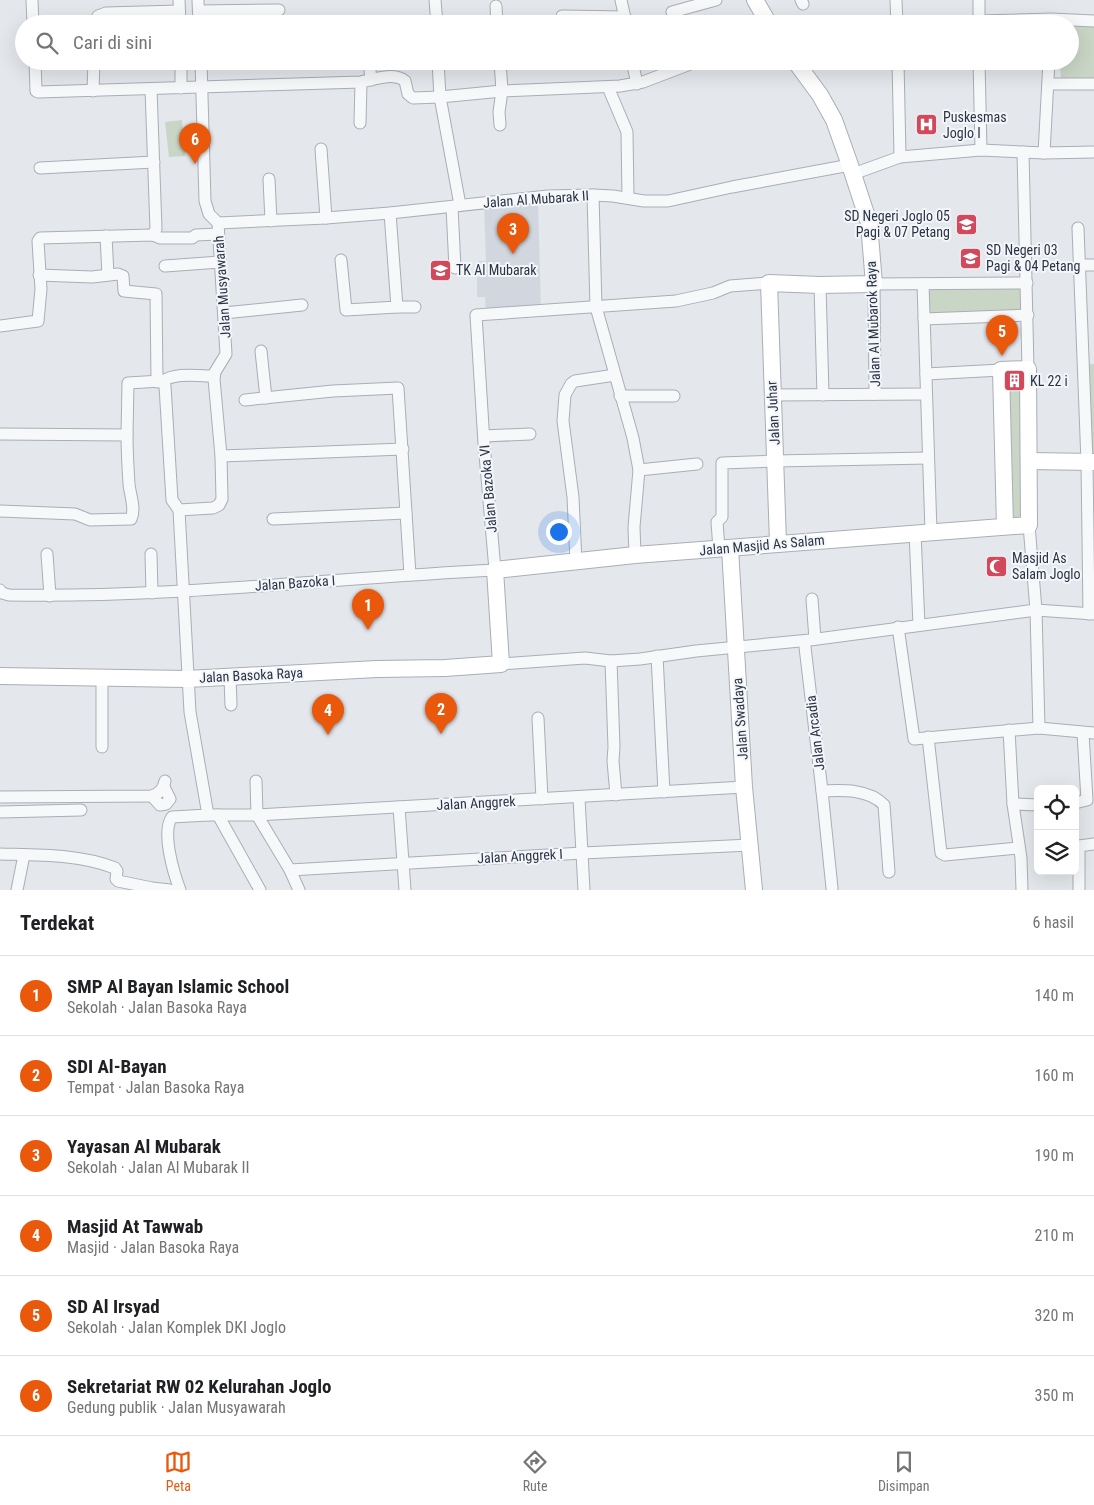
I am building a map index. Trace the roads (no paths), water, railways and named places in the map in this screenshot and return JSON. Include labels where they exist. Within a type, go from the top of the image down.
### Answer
[{"type":"street","points":[[32,0],[33,15]]},
{"type":"street","points":[[435,0],[436,15]]},
{"type":"street","points":[[621,0],[624,15]]},
{"type":"street","points":[[672,12],[716,0]]},
{"type":"street","points":[[755,0],[764,15]]},
{"type":"street","points":[[896,0],[897,15]]},
{"type":"street","points":[[979,0],[979,15]]},
{"type":"street","points":[[198,5],[280,10]]},
{"type":"street","points":[[99,15],[101,13],[179,6]]},
{"type":"street","points":[[496,6],[496,15]]},
{"type":"street","points":[[1079,21],[1094,21]]},
{"type":"street","points":[[36,70],[37,92],[366,81],[393,77],[405,80],[408,94],[411,97],[608,87],[637,84],[674,70]]},
{"type":"street","points":[[93,91],[94,70]]},
{"type":"street","points":[[181,70],[181,88]]},
{"type":"street","name":"Jalan Musyawarah","points":[[201,70],[205,201],[209,214],[218,228],[226,354],[214,376]]},
{"type":"street","points":[[360,123],[368,70]]},
{"type":"street","points":[[438,70],[440,97],[456,206],[455,268]]},
{"type":"street","points":[[500,125],[499,112],[502,91],[501,70]]},
{"type":"street","points":[[634,70],[637,84]]},
{"type":"street","name":"Jalan Al Mubarok Raya","points":[[802,70],[834,120],[869,223],[874,284],[875,394]]},
{"type":"street","points":[[898,70],[900,157]]},
{"type":"street","points":[[979,70],[981,150]]},
{"type":"street","points":[[1044,153],[1049,70]]},
{"type":"street","points":[[1048,84],[1094,84]]},
{"type":"street","points":[[608,87],[627,132],[628,198]]},
{"type":"street","points":[[152,89],[156,231],[153,235]]},
{"type":"street","points":[[320,149],[326,218]]},
{"type":"street","name":"Jalan Al Mubarak II","points":[[39,275],[38,241],[40,238],[153,235],[160,238],[192,238],[218,228],[271,221],[390,213],[548,196],[593,195],[644,201],[668,201],[732,187],[852,169],[900,157],[981,150],[1044,153],[1094,152]]},
{"type":"street","points":[[1023,152],[1028,315],[1030,525],[1036,610],[1039,728]]},
{"type":"street","points":[[40,168],[154,162]]},
{"type":"street","points":[[269,179],[271,221]]},
{"type":"street","points":[[593,195],[596,307],[633,438],[639,470],[634,527],[636,555]]},
{"type":"street","points":[[390,213],[397,307]]},
{"type":"street","points":[[501,664],[585,658],[611,661],[736,650],[810,642],[919,624],[1036,610],[1092,614],[1091,462],[1082,330],[1078,228]]},
{"type":"street","points":[[106,236],[108,275]]},
{"type":"street","points":[[340,260],[346,310],[415,307]]},
{"type":"street","points":[[165,266],[220,262]]},
{"type":"street","points":[[1080,265],[1094,265]]},
{"type":"street","points":[[0,326],[37,322],[40,289],[39,275],[92,277],[118,274],[123,276],[124,292],[156,294],[160,382],[165,386],[172,500],[179,510],[190,712],[213,815],[260,890]]},
{"type":"street","points":[[596,307],[676,302],[713,293],[730,286],[768,283],[820,285],[1027,283]]},
{"type":"street","name":"Jalan Juhar","points":[[768,283],[778,543]]},
{"type":"street","points":[[919,624],[928,458],[923,284]]},
{"type":"street","points":[[820,285],[823,395]]},
{"type":"street","points":[[224,313],[302,305]]},
{"type":"street","name":"Jalan Bazoka VI","points":[[501,664],[475,318],[477,315],[596,307]]},
{"type":"street","points":[[924,318],[1028,315]]},
{"type":"street","points":[[1082,330],[1094,330]]},
{"type":"street","points":[[261,351],[266,398]]},
{"type":"street","points":[[926,374],[1028,368]]},
{"type":"street","points":[[1001,370],[1005,526]]},
{"type":"street","points":[[576,562],[573,497],[563,420],[563,404],[567,389],[575,381],[615,375]]},
{"type":"street","points":[[0,510],[75,514],[90,520],[131,519],[133,516],[129,484],[127,435],[128,383],[160,382],[181,376],[214,376],[221,456],[222,496],[220,504],[212,508],[179,510]]},
{"type":"street","points":[[244,400],[396,388],[399,390],[410,576]]},
{"type":"street","points":[[772,395],[926,394]]},
{"type":"street","points":[[620,396],[674,396]]},
{"type":"street","points":[[0,434],[127,435]]},
{"type":"street","points":[[484,436],[530,434]]},
{"type":"street","points":[[221,456],[403,449]]},
{"type":"street","points":[[724,548],[717,522],[722,517],[722,463],[775,460],[928,458]]},
{"type":"street","points":[[1029,461],[1091,462]]},
{"type":"street","points":[[639,470],[697,464]]},
{"type":"street","points":[[273,519],[406,513]]},
{"type":"street","name":"Jalan Masjid As Salam","points":[[495,570],[636,555],[778,543],[1030,525]]},
{"type":"street","name":"Jalan Swadaya","points":[[724,548],[736,650],[744,787],[754,890]]},
{"type":"street","points":[[47,554],[50,596]]},
{"type":"street","points":[[151,554],[152,593]]},
{"type":"street","name":"Jalan Bazoka I","points":[[0,590],[9,595],[50,596],[152,593],[495,570]]},
{"type":"street","name":"Jalan Arcadia","points":[[812,599],[810,642],[829,889]]},
{"type":"street","points":[[898,627],[914,740],[928,737],[1039,728],[1089,733],[1087,800],[1079,803]]},
{"type":"street","points":[[657,656],[664,792]]},
{"type":"street","points":[[611,661],[613,761],[616,795]]},
{"type":"street","name":"Jalan Basoka Raya","points":[[0,676],[187,679],[501,664]]},
{"type":"street","points":[[102,677],[102,747]]},
{"type":"street","points":[[230,677],[231,705]]},
{"type":"street","points":[[538,718],[542,799]]},
{"type":"street","points":[[1009,730],[1013,804],[1018,848],[1021,858],[1022,890]]},
{"type":"street","points":[[928,737],[941,854],[1018,848]]},
{"type":"street","points":[[256,781],[257,815],[290,870],[298,890]]},
{"type":"street","points":[[0,797],[152,796],[158,794],[164,784]]},
{"type":"street","name":"Jalan Anggrek","points":[[180,890],[173,868],[168,831],[168,822],[172,817],[257,815],[580,798],[744,787]]},
{"type":"street","points":[[822,791],[847,790],[878,798],[884,805],[889,872]]},
{"type":"street","points":[[52,796],[53,810]]},
{"type":"street","points":[[580,798],[584,890]]},
{"type":"street","points":[[1013,804],[1034,805]]},
{"type":"street","points":[[399,807],[404,890]]},
{"type":"street","points":[[0,812],[81,810]]},
{"type":"street","points":[[1079,890],[1078,848],[1082,845],[1094,844]]},
{"type":"street","name":"Jalan Anggrek I","points":[[290,870],[750,845]]},
{"type":"street","points":[[0,854],[93,860],[115,868],[118,881],[170,890]]},
{"type":"street","points":[[16,890],[24,855]]},
{"type":"place","name":"Puskesmas Joglo I","points":[[927,125]]},
{"type":"place","name":"Sekretariat RW 02 Kelurahan Joglo","points":[[195,164]]},
{"type":"place","name":"SD Negeri Joglo 05 Pagi & 07 Petang","points":[[966,224]]},
{"type":"place","name":"Yayasan Al Mubarak","points":[[513,254]]},
{"type":"place","name":"SD Negeri 03 Pagi & 04 Petang","points":[[970,258]]},
{"type":"place","name":"TK Al Mubarak","points":[[440,270]]},
{"type":"place","name":"SD Al Irsyad","points":[[1002,356]]},
{"type":"place","name":"KL 22 i","points":[[1014,381]]},
{"type":"place","name":"Masjid As Salam Joglo","points":[[996,566]]},
{"type":"place","name":"SMP Al Bayan Islamic School","points":[[368,630]]},
{"type":"place","name":"SDI Al-Bayan","points":[[441,734]]},
{"type":"place","name":"Masjid At Tawwab","points":[[328,735]]}]
